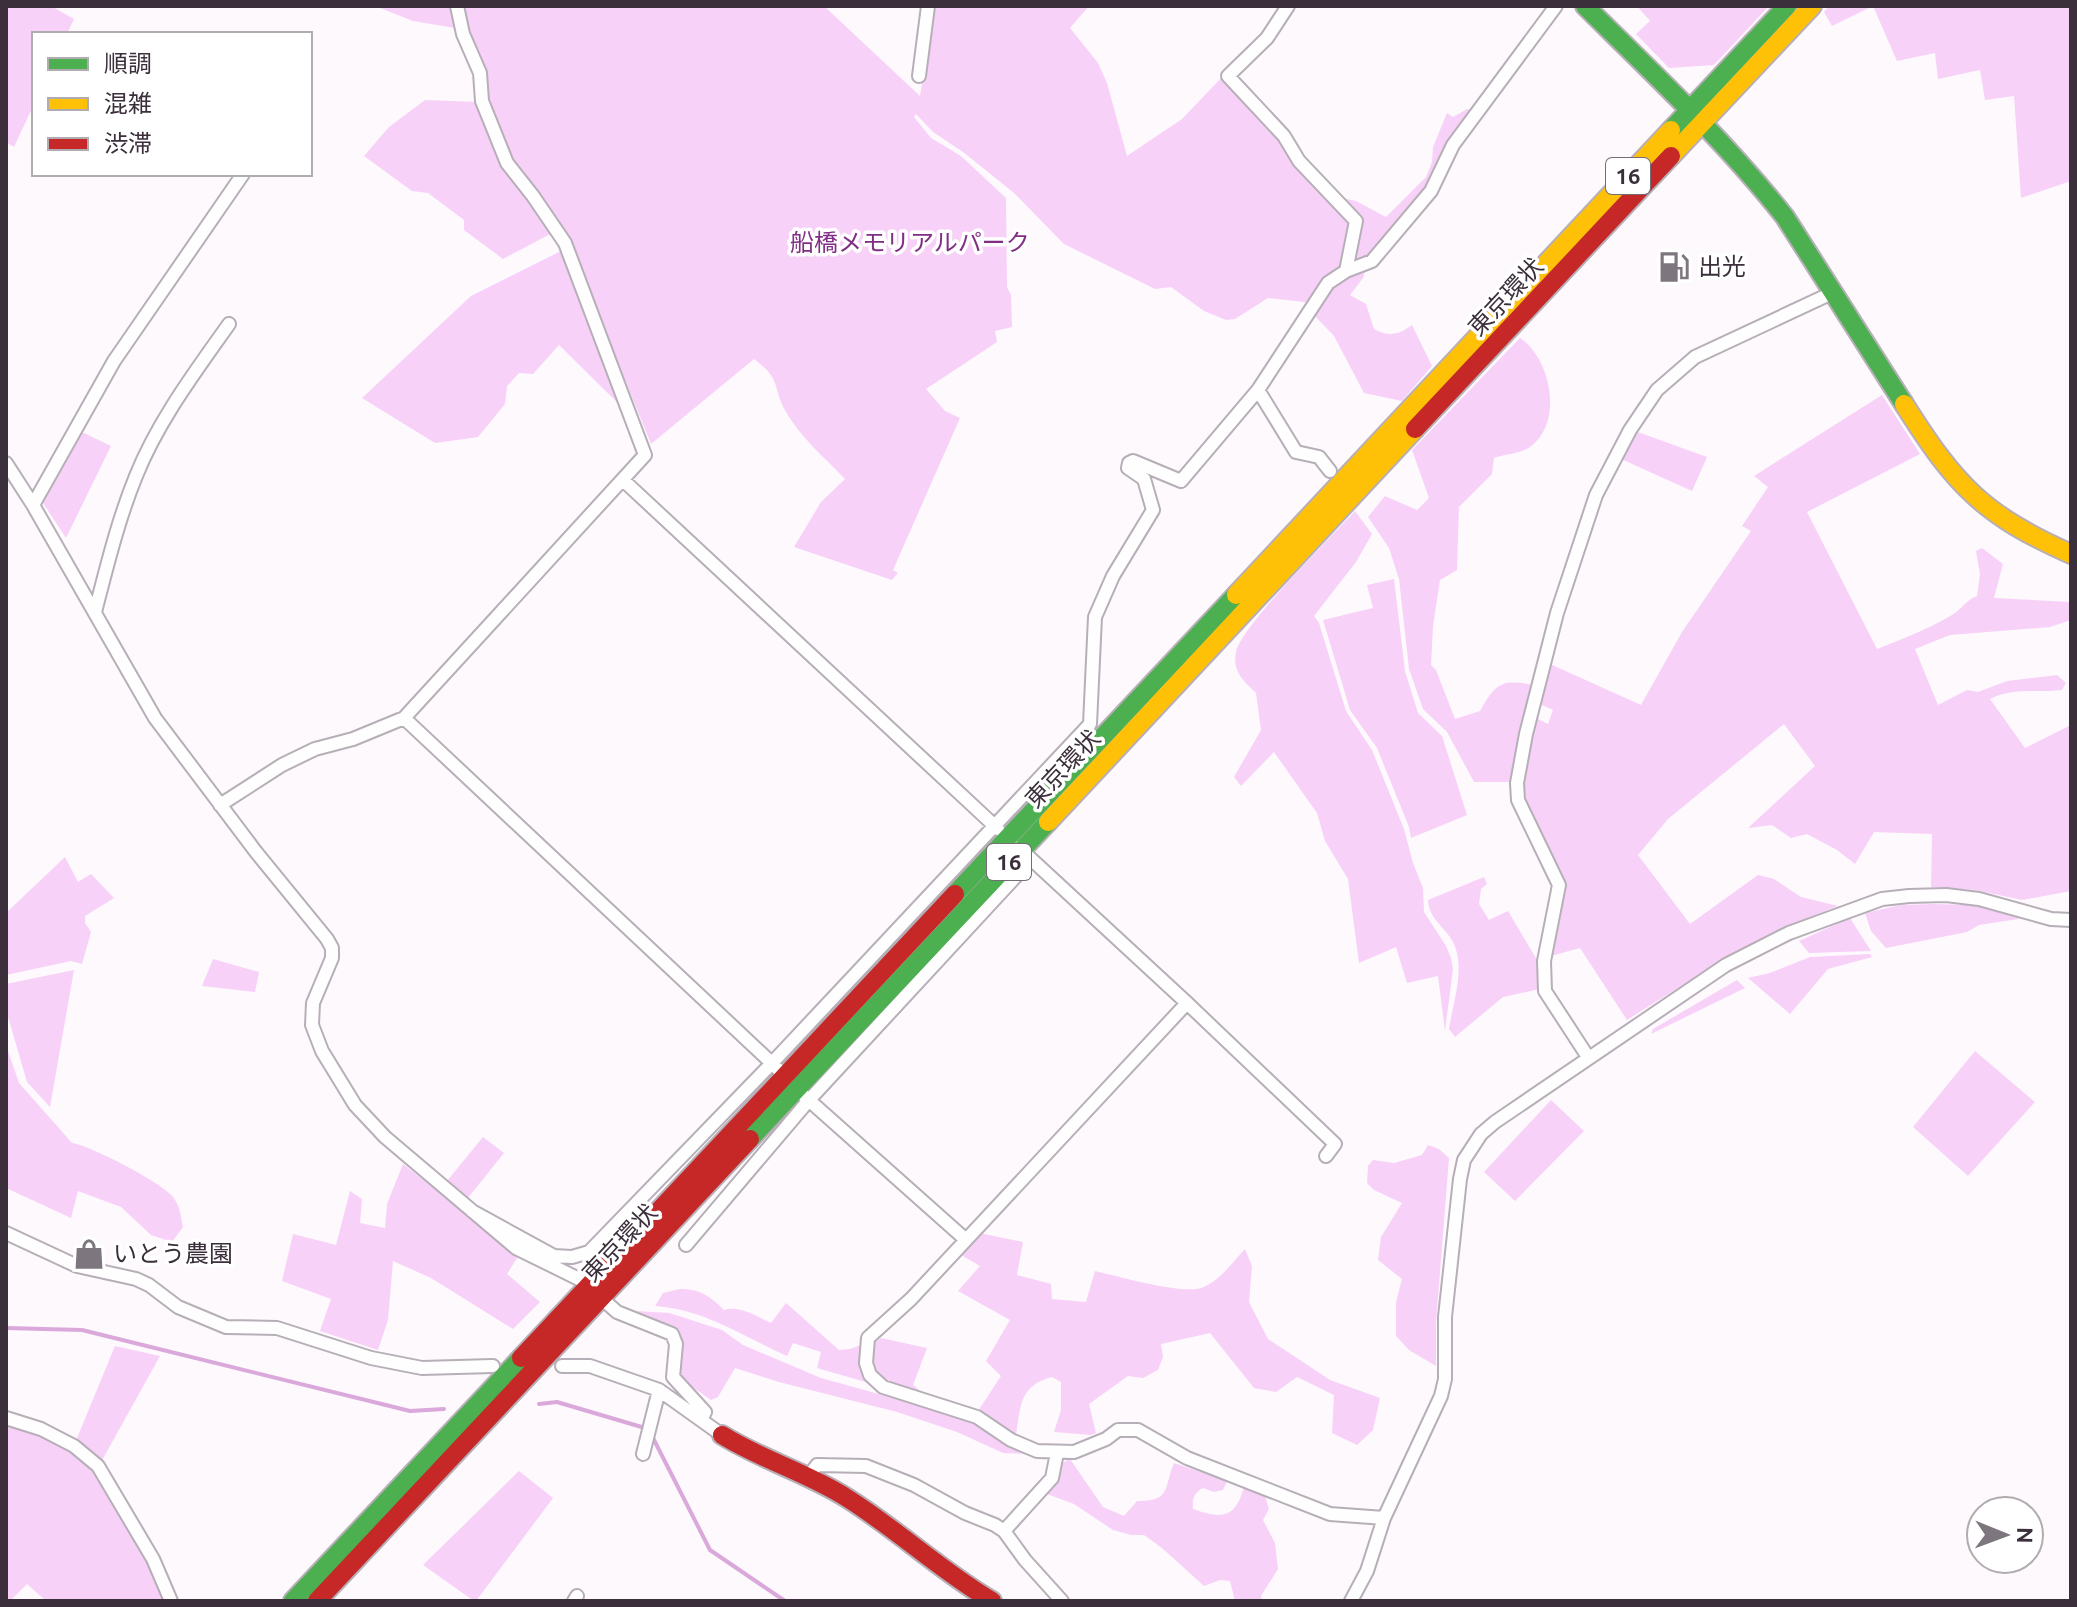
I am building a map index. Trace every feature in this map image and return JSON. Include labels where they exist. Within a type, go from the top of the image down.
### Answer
[{"type":"main road","points":[[1585,6],[1765,190],[1956,481],[2000,520],[2071,554]]},
{"type":"main road","name":"東京環状","points":[[1695,118],[1787,6]]},
{"type":"main road","name":"東京環状","points":[[317,1601],[595,1292],[1013,843],[1695,118],[1812,6]]},
{"type":"main road","name":"東京環状","points":[[293,1601],[595,1292]]},
{"type":"main road","points":[[722,1435],[762,1460],[808,1477],[863,1507],[948,1575],[992,1601]]},
{"type":"street","points":[[220,805],[282,765],[315,749],[353,739],[404,718],[645,455],[565,243],[507,163],[482,101],[480,73],[463,34],[457,6]]},
{"type":"street","points":[[919,76],[928,6]]},
{"type":"street","points":[[1288,6],[1267,38],[1228,76],[1284,136],[1299,161],[1356,221],[1346,271]]},
{"type":"street","points":[[472,1211],[554,1256],[572,1257],[589,1252],[790,1082],[1013,843],[1090,724],[1095,617],[1113,576],[1153,510],[1144,479],[1128,468],[1129,463],[1133,461],[1181,481],[1258,390],[1323,290],[1346,271],[1372,261],[1431,191],[1453,145],[1556,6]]},
{"type":"street","points":[[33,505],[114,361],[242,176]]},
{"type":"street","points":[[1588,1057],[1545,991],[1544,961],[1559,885],[1518,800],[1517,783],[1526,734],[1557,613],[1596,495],[1630,430],[1657,390],[1695,357],[1834,292]]},
{"type":"street","points":[[95,612],[124,508],[151,443],[191,377],[229,324]]},
{"type":"street","points":[[1258,390],[1296,452],[1319,457],[1330,471]]},
{"type":"street","points":[[6,463],[155,718],[332,948],[332,958],[313,1003],[312,1025],[322,1051],[355,1105],[385,1137],[516,1248],[581,1280],[617,1312],[674,1337],[673,1377],[705,1412],[701,1420]]},
{"type":"street","points":[[623,480],[1335,1144],[1326,1156]]},
{"type":"street","points":[[404,718],[790,1082],[965,1239]]},
{"type":"street","points":[[1351,1601],[1367,1571],[1384,1518],[1441,1396],[1445,1379],[1445,1317],[1460,1179],[1464,1160],[1481,1134],[1588,1057],[1726,965],[1789,933],[1882,899],[1957,896],[2002,904],[2051,919],[2071,920]]},
{"type":"street","points":[[1187,1003],[911,1299],[868,1338],[866,1363],[870,1375],[883,1387],[977,1417],[1011,1440],[1037,1451],[1074,1452],[1106,1439],[1118,1430],[1138,1430],[1187,1458],[1330,1514],[1384,1518]]},
{"type":"street","points":[[686,1245],[790,1082]]},
{"type":"street","points":[[6,1233],[77,1266],[136,1279],[178,1307],[226,1327],[277,1328],[371,1358],[422,1368],[493,1366]]},
{"type":"street","points":[[562,1366],[590,1366],[659,1390],[722,1435]]},
{"type":"street","points":[[643,1454],[659,1390]]},
{"type":"street","points":[[6,1418],[63,1440],[98,1466],[153,1559],[171,1601]]},
{"type":"street","points":[[1004,1531],[1052,1478],[1057,1453]]},
{"type":"street","points":[[808,1477],[817,1465],[866,1466],[914,1485],[1004,1531],[1062,1601]]},
{"type":"green space","points":[[6,6],[51,6],[74,19],[68,32],[32,32],[32,108],[14,147],[6,142]]},
{"type":"green space","points":[[375,6],[453,6],[455,28],[413,21]]},
{"type":"green space","name":"船橋メモリアルパーク","points":[[461,6],[824,6],[920,96],[935,6],[1089,6],[1070,28],[1098,63],[1107,83],[1127,156],[1182,119],[1224,75],[1350,221],[1342,269],[1313,303],[1268,298],[1235,319],[1226,320],[1204,311],[1171,287],[1155,289],[1064,244],[1014,193],[933,132],[916,114],[914,117],[931,138],[961,156],[1006,198],[1007,287],[1011,295],[1012,327],[995,331],[997,342],[926,389],[945,411],[960,418],[893,570],[898,573],[892,580],[794,547],[821,502],[845,479],[799,430],[786,412],[773,378],[754,359],[651,444],[569,242],[510,162],[487,100],[484,70]]},
{"type":"green space","points":[[1637,6],[1769,6],[1714,65],[1669,68],[1636,34],[1650,21]]},
{"type":"green space","points":[[1829,6],[1873,6],[1832,26],[1824,12]]},
{"type":"green space","points":[[1873,6],[2071,6],[2071,181],[2021,198],[2014,96],[1985,100],[1980,70],[1938,79],[1935,53],[1897,61]]},
{"type":"green space","points":[[425,100],[478,102],[554,232],[503,259],[464,230],[464,220],[428,193],[412,191],[364,156],[389,127]]},
{"type":"green space","points":[[1467,109],[1474,111],[1426,192],[1372,257],[1349,267],[1360,219],[1338,197],[1356,201],[1386,217],[1426,177],[1432,162],[1433,147],[1447,113],[1453,117]]},
{"type":"green space","points":[[563,250],[626,411],[559,345],[533,374],[519,373],[507,386],[505,404],[478,437],[435,443],[362,398],[471,296]]},
{"type":"green space","points":[[1366,267],[1363,278],[1350,295],[1366,304],[1374,329],[1379,332],[1393,334],[1412,325],[1432,366],[1402,401],[1364,393],[1334,336],[1314,315],[1332,284]]},
{"type":"green space","points":[[1520,338],[1531,347],[1546,375],[1550,407],[1547,423],[1541,436],[1530,447],[1494,458],[1492,474],[1459,507],[1457,570],[1440,580],[1433,626],[1431,665],[1436,670],[1455,719],[1480,711],[1501,685],[1534,685],[1513,782],[1474,782],[1447,732],[1423,709],[1409,669],[1399,579],[1389,548],[1368,517],[1385,496],[1417,510],[1429,498],[1412,450]]},
{"type":"green space","points":[[1882,395],[1920,454],[1807,512],[1877,649],[1943,620],[1977,596],[1980,574],[1976,551],[1982,548],[2003,564],[1994,598],[2071,602],[2071,620],[2050,627],[1950,635],[1915,649],[1938,705],[1967,690],[1978,692],[2007,681],[2057,675],[2066,683],[2062,690],[2016,692],[1990,699],[2025,748],[2071,725],[2071,891],[2022,900],[1975,890],[1931,887],[1932,834],[1874,832],[1855,864],[1807,834],[1791,838],[1772,825],[1748,828],[1815,766],[1784,724],[1668,819],[1638,855],[1690,924],[1758,875],[1774,879],[1801,897],[1838,906],[1755,943],[1627,1020],[1580,948],[1551,956],[1563,895],[1524,802],[1523,783],[1536,718],[1548,724],[1553,710],[1540,704],[1550,664],[1641,705],[1682,632],[1751,531],[1742,526],[1768,487],[1754,476]]},
{"type":"green space","points":[[80,431],[111,446],[66,538],[43,503],[43,496]]},
{"type":"green space","points":[[1635,431],[1707,457],[1692,491],[1621,459]]},
{"type":"green space","points":[[1355,511],[1372,534],[1356,562],[1314,616],[1319,623],[1346,711],[1372,750],[1404,829],[1423,888],[1424,912],[1451,958],[1453,969],[1445,1031],[1438,976],[1407,983],[1396,947],[1359,963],[1348,879],[1325,841],[1317,813],[1274,752],[1241,786],[1234,777],[1261,730],[1256,693],[1237,670],[1236,652],[1253,623]]},
{"type":"green space","points":[[1394,579],[1405,671],[1418,713],[1442,736],[1467,815],[1411,838],[1377,748],[1350,710],[1323,620],[1373,608],[1367,585]]},
{"type":"green space","points":[[65,857],[78,882],[91,874],[114,898],[85,916],[85,923],[91,932],[82,964],[71,961],[6,975],[6,913]]},
{"type":"green space","points":[[1484,877],[1487,884],[1481,889],[1479,904],[1489,920],[1508,911],[1540,965],[1540,989],[1503,997],[1455,1037],[1449,1029],[1457,985],[1457,952],[1431,912],[1428,900]]},
{"type":"green space","points":[[1901,905],[1972,905],[2020,915],[2018,919],[1979,925],[1967,932],[1886,948],[1871,931],[1865,913]]},
{"type":"green space","points":[[1850,918],[1871,951],[1809,953],[1799,941]]},
{"type":"green space","points":[[1870,954],[1872,957],[1828,969],[1790,1014],[1748,978],[1810,957]]},
{"type":"green space","points":[[213,959],[259,972],[255,992],[202,986]]},
{"type":"green space","points":[[74,970],[50,1107],[27,1082],[6,1010],[6,984]]},
{"type":"green space","points":[[1737,980],[1745,988],[1651,1034],[1653,1029]]},
{"type":"green space","points":[[6,1045],[19,1083],[72,1143],[125,1166],[173,1197],[183,1227],[172,1242],[151,1235],[121,1207],[78,1191],[71,1218],[6,1188]]},
{"type":"green space","points":[[1975,1051],[2035,1102],[1968,1176],[1913,1127]]},
{"type":"green space","points":[[1551,1100],[1584,1131],[1515,1201],[1484,1172]]},
{"type":"green space","points":[[483,1137],[504,1153],[467,1199],[447,1181]]},
{"type":"green space","points":[[1428,1145],[1449,1158],[1436,1323],[1436,1366],[1409,1350],[1396,1336],[1396,1302],[1402,1279],[1378,1260],[1381,1237],[1402,1203],[1374,1190],[1367,1183],[1368,1166],[1373,1160],[1394,1163],[1422,1155]]},
{"type":"green space","points":[[403,1164],[519,1255],[507,1274],[540,1302],[513,1329],[431,1278],[393,1261],[388,1320],[378,1350],[320,1331],[331,1299],[282,1281],[293,1234],[336,1245],[350,1191],[362,1199],[360,1223],[385,1228],[387,1204]]},
{"type":"green space","points":[[979,1233],[1023,1242],[1017,1275],[1051,1284],[1052,1299],[1086,1302],[1095,1271],[1151,1284],[1195,1289],[1215,1280],[1245,1249],[1252,1266],[1249,1302],[1268,1339],[1330,1380],[1380,1398],[1373,1430],[1357,1445],[1332,1433],[1334,1395],[1297,1377],[1276,1392],[1254,1388],[1210,1333],[1161,1344],[1163,1357],[1158,1370],[1143,1378],[1128,1376],[1089,1404],[1096,1433],[1091,1435],[1054,1432],[1061,1410],[1061,1382],[1052,1377],[1041,1381],[1027,1391],[1016,1435],[978,1411],[1001,1376],[986,1361],[1010,1320],[958,1291],[980,1266],[961,1255]]},
{"type":"green space","points":[[680,1289],[704,1294],[724,1310],[742,1310],[771,1323],[786,1303],[839,1350],[864,1344],[876,1385],[817,1368],[821,1352],[793,1343],[787,1356],[707,1318],[655,1306],[663,1293]]},
{"type":"green space","points":[[636,1311],[669,1313],[685,1318],[722,1330],[743,1345],[821,1378],[976,1421],[1032,1454],[1003,1453],[957,1432],[897,1412],[735,1368],[718,1397],[711,1400],[678,1377],[680,1345],[658,1324]]},
{"type":"green space","points":[[881,1338],[927,1348],[913,1385],[932,1400],[887,1384],[873,1372],[871,1351],[873,1344]]},
{"type":"green space","points":[[115,1346],[160,1356],[100,1464],[75,1443]]},
{"type":"green space","points":[[6,1422],[72,1448],[97,1469],[146,1555],[166,1601],[46,1601],[27,1584],[10,1601],[6,1601]]},
{"type":"green space","points":[[1070,1459],[1103,1507],[1124,1516],[1137,1501],[1161,1496],[1174,1463],[1227,1481],[1223,1490],[1214,1492],[1203,1488],[1198,1492],[1193,1499],[1193,1509],[1226,1514],[1236,1505],[1244,1487],[1265,1496],[1269,1509],[1263,1520],[1275,1543],[1278,1569],[1261,1596],[1262,1601],[1235,1601],[1230,1581],[1220,1580],[1204,1586],[1144,1535],[1113,1530],[1074,1504],[1047,1494],[1060,1464]]},
{"type":"green space","points":[[519,1471],[553,1498],[474,1601],[423,1565]]},
{"type":"waterway","points":[[6,1328],[82,1330],[410,1411],[444,1409]]},
{"type":"waterway","points":[[539,1404],[557,1402],[645,1428]]},
{"type":"waterway","points":[[651,1434],[710,1550],[785,1601]]},
{"type":"traffic: fast","points":[[1585,6],[1714,135],[1785,217],[1904,404]]},
{"type":"traffic: fast","points":[[1671,130],[1787,6]]},
{"type":"traffic: fast","points":[[955,894],[1236,595]]},
{"type":"traffic: fast","points":[[750,1139],[1048,822]]},
{"type":"traffic: fast","points":[[293,1601],[521,1358]]},
{"type":"traffic: slow","points":[[1671,156],[1812,6]]},
{"type":"traffic: slow","points":[[1236,595],[1671,130]]},
{"type":"traffic: slow","points":[[1904,404],[1939,456],[1974,495],[2015,526],[2071,554]]},
{"type":"traffic: slow","points":[[1048,822],[1415,429]]},
{"type":"traffic: jam","points":[[1415,429],[1671,156]]},
{"type":"traffic: jam","points":[[521,1358],[955,894]]},
{"type":"traffic: jam","points":[[317,1601],[750,1139]]},
{"type":"traffic: jam","points":[[722,1435],[847,1498],[992,1601]]},
{"type":"place","name":"出光","points":[[1674,267]]},
{"type":"place","name":"いとう農園","points":[[89,1254]]}]
